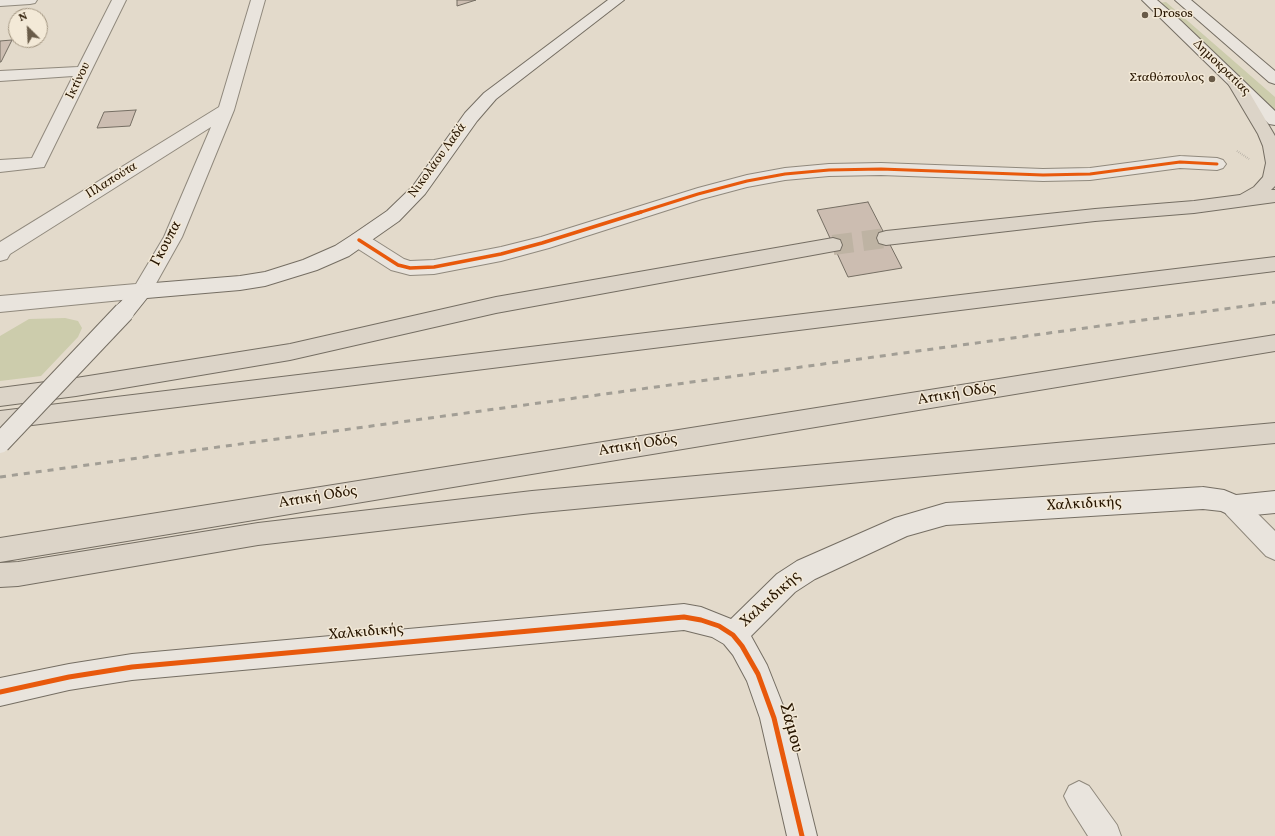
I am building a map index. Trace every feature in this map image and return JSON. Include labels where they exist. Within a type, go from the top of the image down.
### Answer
[{"type":"highway","points":[[1234,80],[1272,146],[1275,163],[1271,179],[1260,191],[1241,201]]},
{"type":"highway","points":[[886,238],[1095,215],[1194,207],[1275,196]]},
{"type":"highway","points":[[0,397],[76,387],[290,352],[496,304],[833,245]]},
{"type":"highway","points":[[0,420],[1275,264]]},
{"type":"highway","name":"Αττική Οδός","points":[[0,550],[1275,343]]},
{"type":"highway","points":[[0,575],[18,574],[258,534],[532,502],[1275,433]]},
{"type":"street","points":[[0,2],[30,0]]},
{"type":"street","name":"Ικτίνου","points":[[0,166],[38,163],[119,0]]},
{"type":"street","name":"Γκουπα","points":[[0,443],[142,291],[174,237],[226,110],[258,0]]},
{"type":"street","name":"Νικολάου Λαδά","points":[[0,304],[240,283],[265,279],[310,265],[342,251],[393,216],[419,190],[470,117],[490,96],[617,0]]},
{"type":"street","name":"Δημοκρατίας","points":[[1149,0],[1275,120]]},
{"type":"street","name":"Δημοκρατίας","points":[[1182,0],[1275,79]]},
{"type":"street","points":[[0,76],[84,71]]},
{"type":"street","name":"Πλαπούτα","points":[[0,254],[3,249],[226,110]]},
{"type":"street","points":[[360,240],[398,265],[410,268],[434,267],[501,254],[542,243],[705,192],[747,181],[785,174],[829,170],[881,169],[1043,175],[1090,174],[1180,162],[1217,164]]},
{"type":"street","name":"Χαλκιδικής","points":[[0,692],[69,677],[132,667],[684,617],[701,620],[719,626],[733,635],[786,583],[806,570],[904,526],[946,514],[1203,498],[1224,501],[1234,506],[1275,502]]},
{"type":"street","points":[[1234,506],[1275,548]]},
{"type":"street","name":"Σάμου","points":[[733,635],[751,660],[767,696],[774,718],[802,836]]},
{"type":"street","points":[[1079,796],[1106,836]]},
{"type":"green space","points":[[1166,2],[1275,97],[1275,112],[1159,3]]},
{"type":"green space","points":[[65,318],[78,321],[82,328],[78,337],[41,376],[0,381],[0,336],[29,319]]},
{"type":"building","points":[[457,0],[476,0],[457,6]]},
{"type":"building","points":[[8,40],[8,48],[1,62],[0,62],[0,41]]},
{"type":"building","points":[[136,110],[130,126],[97,128],[104,112]]},
{"type":"building","points":[[868,202],[902,268],[848,277],[817,210]]},
{"type":"tunnel","points":[[833,245],[886,238]]},
{"type":"railway","points":[[0,477],[1275,302]]},
{"type":"cycle path","points":[[359,240],[398,265],[410,268],[434,267],[501,254],[542,243],[698,194],[747,181],[785,174],[829,170],[881,169],[1043,175],[1090,174],[1180,162],[1217,164]]},
{"type":"cycle path","points":[[0,692],[69,677],[132,667],[684,617],[701,620],[719,626],[733,635],[742,646],[758,674],[774,718],[802,836]]},
{"type":"place","name":"Drosos","points":[[1145,15]]},
{"type":"place","name":"Σταθόπουλος","points":[[1212,79]]}]
